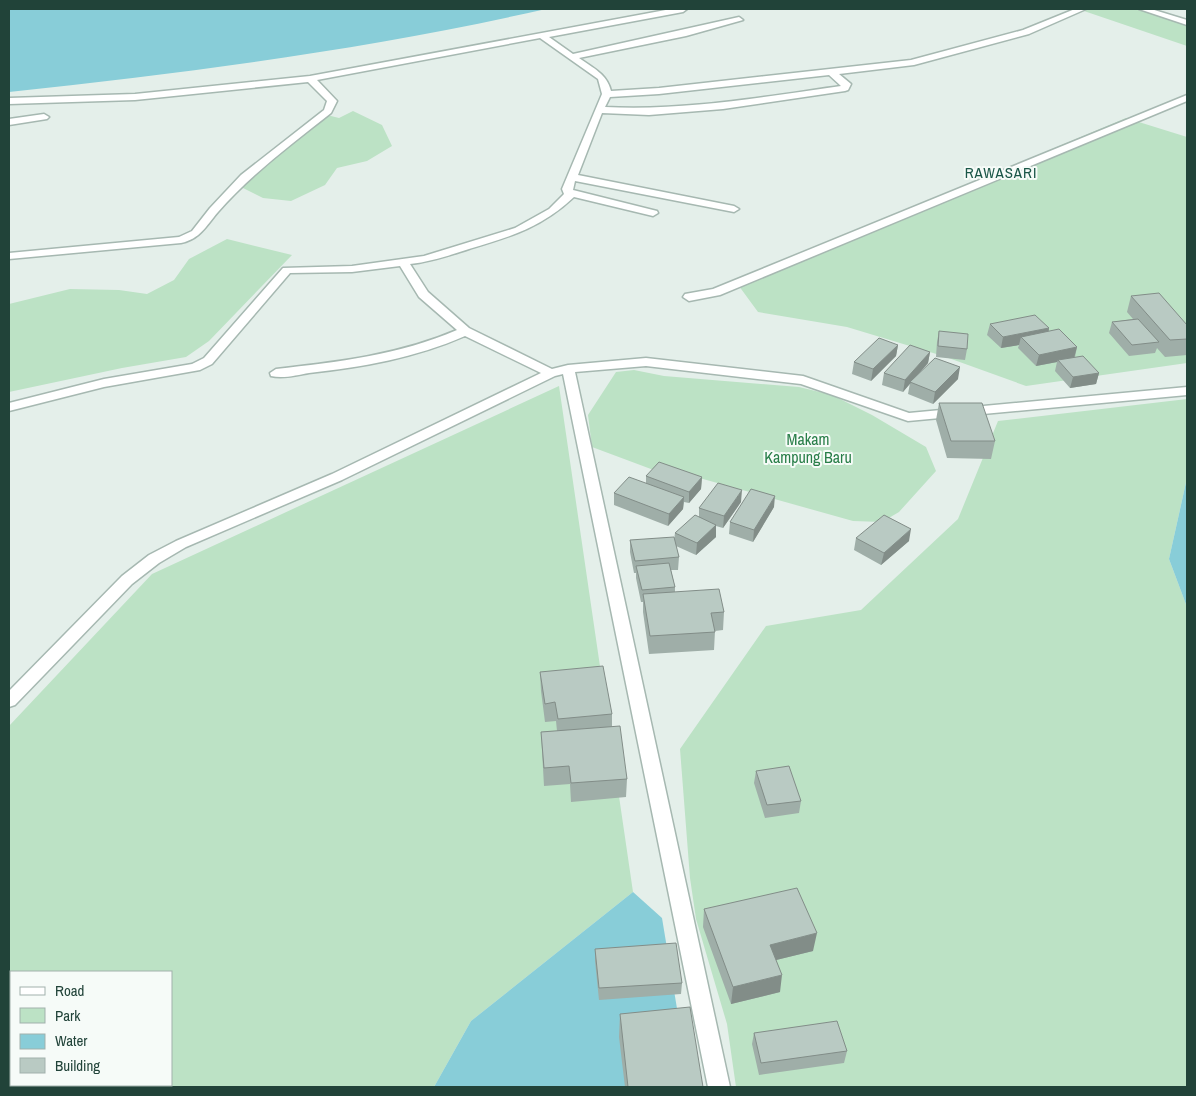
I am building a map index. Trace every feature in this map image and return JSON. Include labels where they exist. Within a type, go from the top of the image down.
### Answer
[{"type":"street","points":[[9,101],[135,98],[310,79],[683,9]]},
{"type":"street","points":[[608,94],[659,91],[911,63],[1026,32],[1082,9]]},
{"type":"street","points":[[1143,9],[1187,23]]},
{"type":"street","points":[[570,56],[686,33],[739,20]]},
{"type":"street","points":[[541,35],[601,77],[608,94],[599,110],[567,189],[571,194],[653,213]]},
{"type":"street","points":[[599,110],[649,112],[714,107],[845,88],[846,84],[830,72]]},
{"type":"street","points":[[9,256],[181,240],[196,234],[214,210],[245,178],[328,111],[332,101],[310,79]]},
{"type":"street","points":[[689,297],[716,292],[1187,98]]},
{"type":"street","points":[[9,122],[44,117]]},
{"type":"street","points":[[572,177],[734,209]]},
{"type":"street","points":[[9,407],[104,383],[195,368],[208,361],[287,270],[352,269],[425,259],[519,230],[553,211],[571,194]]},
{"type":"street","points":[[403,262],[423,294],[466,331],[551,374]]},
{"type":"street","points":[[276,372],[328,367],[410,353],[466,331]]},
{"type":"street","points":[[9,701],[127,580],[154,559],[181,544],[337,477],[551,374],[568,369],[646,362],[803,380],[908,417],[1187,391]]},
{"type":"street","points":[[568,369],[719,1087]]},
{"type":"green space","points":[[1089,9],[1138,9],[1187,25],[1187,46],[1084,11]]},
{"type":"green space","points":[[353,111],[382,125],[392,146],[367,161],[337,168],[325,185],[291,201],[263,198],[241,187],[327,115],[339,118]]},
{"type":"green space","points":[[1126,118],[1187,137],[1187,363],[1026,386],[943,356],[847,327],[758,312],[736,282]]},
{"type":"green space","points":[[227,239],[292,255],[209,341],[186,357],[122,368],[9,392],[9,304],[70,289],[119,290],[147,294],[174,280],[189,259]]},
{"type":"green space","name":"Makam Kampung Baru","points":[[634,370],[664,376],[799,387],[832,395],[872,415],[926,447],[936,471],[899,512],[882,522],[853,521],[703,479],[667,475],[592,447],[588,415],[616,372]]},
{"type":"green space","points":[[559,386],[633,892],[471,1021],[434,1087],[9,1087],[9,726],[152,574]]},
{"type":"green space","points":[[1187,399],[1187,478],[1169,559],[1187,607],[1187,1087],[736,1087],[727,1024],[696,919],[690,878],[680,749],[766,626],[861,610],[958,519],[998,421]]},
{"type":"water","points":[[9,9],[546,9],[346,48],[144,77],[9,92]]},
{"type":"water","points":[[1187,478],[1187,607],[1169,559]]},
{"type":"water","points":[[633,892],[662,918],[690,1087],[434,1087],[471,1021]]},
{"type":"building","points":[[1159,293],[1187,325],[1187,339],[1170,340],[1131,296]]},
{"type":"building","points":[[1035,315],[1049,328],[1003,337],[990,324]]},
{"type":"building","points":[[1138,319],[1159,342],[1132,345],[1112,322]]},
{"type":"building","points":[[1059,329],[1077,347],[1039,355],[1021,337]]},
{"type":"building","points":[[939,331],[968,334],[967,349],[938,346]]},
{"type":"building","points":[[879,338],[898,345],[873,369],[854,362]]},
{"type":"building","points":[[910,345],[930,352],[905,380],[884,373]]},
{"type":"building","points":[[1083,356],[1099,373],[1073,377],[1058,360]]},
{"type":"building","points":[[935,358],[960,367],[935,392],[910,382]]},
{"type":"building","points":[[939,403],[982,403],[995,441],[951,441]]},
{"type":"building","points":[[659,462],[702,477],[689,492],[646,476]]},
{"type":"building","points":[[629,477],[684,497],[669,514],[614,493]]},
{"type":"building","points":[[718,483],[742,490],[724,516],[699,508]]},
{"type":"building","points":[[751,489],[775,496],[754,530],[730,522]]},
{"type":"building","points":[[695,515],[716,525],[697,543],[675,533]]},
{"type":"building","points":[[884,515],[911,529],[884,553],[856,538]]},
{"type":"building","points":[[674,537],[679,557],[635,561],[630,540]]},
{"type":"building","points":[[669,563],[675,587],[642,590],[636,566]]},
{"type":"building","points":[[719,589],[724,612],[711,613],[715,632],[650,636],[643,594]]},
{"type":"building","points":[[603,666],[612,714],[558,719],[555,702],[545,704],[540,672]]},
{"type":"building","points":[[620,726],[627,779],[571,783],[569,766],[544,768],[541,732]]},
{"type":"building","points":[[789,766],[801,801],[767,805],[756,771]]},
{"type":"building","points":[[797,888],[817,933],[770,945],[782,975],[733,987],[704,909]]},
{"type":"building","points":[[676,943],[682,983],[599,988],[595,949]]},
{"type":"building","points":[[690,1007],[703,1087],[628,1087],[620,1014]]},
{"type":"building","points":[[837,1021],[847,1051],[761,1063],[754,1033]]},
{"type":"district","name":"RAWASARI","points":[[1001,172]]}]
